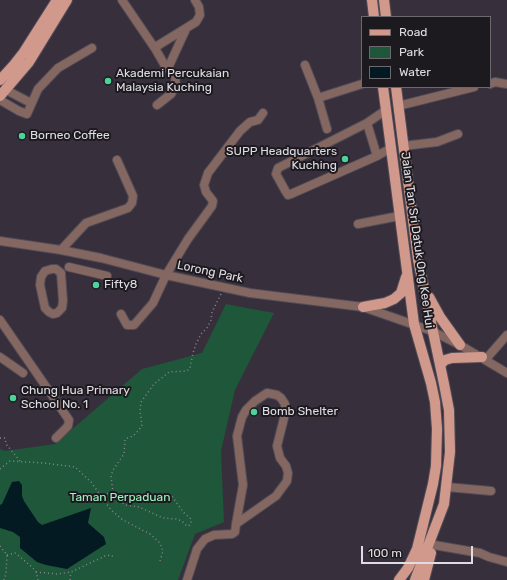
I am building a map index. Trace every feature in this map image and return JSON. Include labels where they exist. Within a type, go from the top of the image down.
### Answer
[{"type":"main road","points":[[0,80],[24,52],[57,0]]},
{"type":"main road","points":[[3,93],[29,62],[67,0]]},
{"type":"main road","points":[[372,0],[374,16]]},
{"type":"main road","points":[[384,0],[386,16]]},
{"type":"main road","name":"Jalan Tan Sri Datuk Ong Kee Hui","points":[[383,88],[414,324],[431,383],[435,402],[437,429],[437,452],[433,484],[417,549],[408,568],[399,580]]},
{"type":"main road","name":"Jalan Tan Sri Datuk Ong Kee Hui","points":[[396,88],[418,260],[448,410],[450,452],[444,504],[415,580]]},
{"type":"main road","points":[[418,260],[433,306],[460,344]]},
{"type":"main road","points":[[363,307],[385,303],[394,299],[401,293],[405,283],[407,270]]},
{"type":"main road","points":[[440,365],[445,360],[452,358],[484,358]]},
{"type":"main road","points":[[424,580],[434,545],[438,520]]},
{"type":"street","points":[[122,0],[175,77],[176,85],[171,94],[158,105]]},
{"type":"street","points":[[156,50],[157,46],[196,22],[200,15],[199,7],[195,0]]},
{"type":"street","points":[[168,68],[186,28]]},
{"type":"street","points":[[0,100],[27,114],[38,89],[58,68],[92,48]]},
{"type":"street","points":[[305,65],[318,98],[327,129]]},
{"type":"street","points":[[491,84],[495,82],[507,84]]},
{"type":"street","points":[[318,98],[361,84]]},
{"type":"street","points":[[398,106],[470,88]]},
{"type":"street","points":[[3,93],[31,104]]},
{"type":"street","points":[[386,110],[368,122],[278,168],[276,174],[286,192],[291,194],[377,156],[391,148]]},
{"type":"street","points":[[121,314],[127,324],[134,325],[153,303],[166,275],[188,239],[212,206],[213,201],[206,192],[204,185],[208,174],[240,131],[250,122],[258,120],[264,113]]},
{"type":"street","points":[[368,122],[377,156]]},
{"type":"street","points":[[403,146],[437,142],[458,134]]},
{"type":"street","points":[[61,273],[62,308],[57,313],[53,314],[49,312],[43,302],[40,278],[45,271],[52,269],[61,273],[66,271],[69,266],[65,251],[86,223],[128,208],[132,203],[133,196],[118,160]]},
{"type":"street","points":[[358,224],[399,216]]},
{"type":"street","name":"Lorong Park","points":[[0,241],[101,258],[166,275],[250,293],[363,307],[432,331],[460,344],[507,373]]},
{"type":"street","points":[[69,266],[107,276]]},
{"type":"street","points":[[0,320],[68,420],[68,426],[56,438]]},
{"type":"street","points":[[484,358],[507,335]]},
{"type":"street","points":[[0,357],[23,373]]},
{"type":"street","points":[[187,580],[197,549],[205,539],[214,535],[232,534],[235,532],[236,524],[243,485],[237,436],[242,417],[246,410],[255,401],[267,393],[277,395],[282,398],[285,404],[285,414],[277,446],[280,458],[286,466],[288,473],[287,481],[276,496],[236,524]]},
{"type":"street","points":[[447,487],[491,491]]},
{"type":"street","points":[[434,545],[480,552],[489,557],[507,562]]},
{"type":"path","points":[[117,498],[133,500],[164,494],[172,496],[183,512],[191,519],[191,523],[189,526],[176,519],[163,518],[139,507],[125,505],[117,498],[113,493],[111,476],[113,470],[124,454],[125,439],[140,430],[142,425],[140,411],[141,402],[154,384],[169,372],[187,371],[190,368],[196,344],[201,334],[207,328],[211,320],[212,312],[225,287]]},
{"type":"path","points":[[0,438],[5,438],[6,444],[20,461]]},
{"type":"path","points":[[0,469],[10,461],[75,467],[91,482],[112,510],[123,520],[150,534],[160,543],[163,551],[160,561]]},
{"type":"path","points":[[100,494],[113,493]]},
{"type":"path","points":[[0,546],[7,554],[4,580]]},
{"type":"path","points":[[7,554],[15,553],[32,567],[36,572],[38,580]]},
{"type":"path","points":[[36,572],[58,574],[71,572],[105,556],[110,555],[116,558]]},
{"type":"path","points":[[70,580],[71,572]]},
{"type":"green space","name":"Taman Perpaduan","points":[[226,304],[274,313],[235,390],[221,451],[224,522],[195,534],[178,580],[0,580],[0,449],[5,451],[55,444],[142,369],[202,353]]},
{"type":"water","points":[[19,481],[22,485],[22,496],[24,501],[38,522],[42,525],[91,508],[88,523],[104,537],[106,544],[67,569],[37,562],[20,548],[20,537],[13,532],[0,528],[0,505],[2,504],[12,482]]},
{"type":"place","name":"Akademi Percukaian Malaysia Kuching","points":[[108,81]]},
{"type":"place","name":"Borneo Coffee","points":[[22,136]]},
{"type":"place","name":"SUPP Headquarters Kuching","points":[[345,159]]},
{"type":"place","name":"Fifty8","points":[[96,285]]},
{"type":"place","name":"Chung Hua Primary School No. 1","points":[[13,398]]},
{"type":"place","name":"Bomb Shelter","points":[[254,412]]}]
